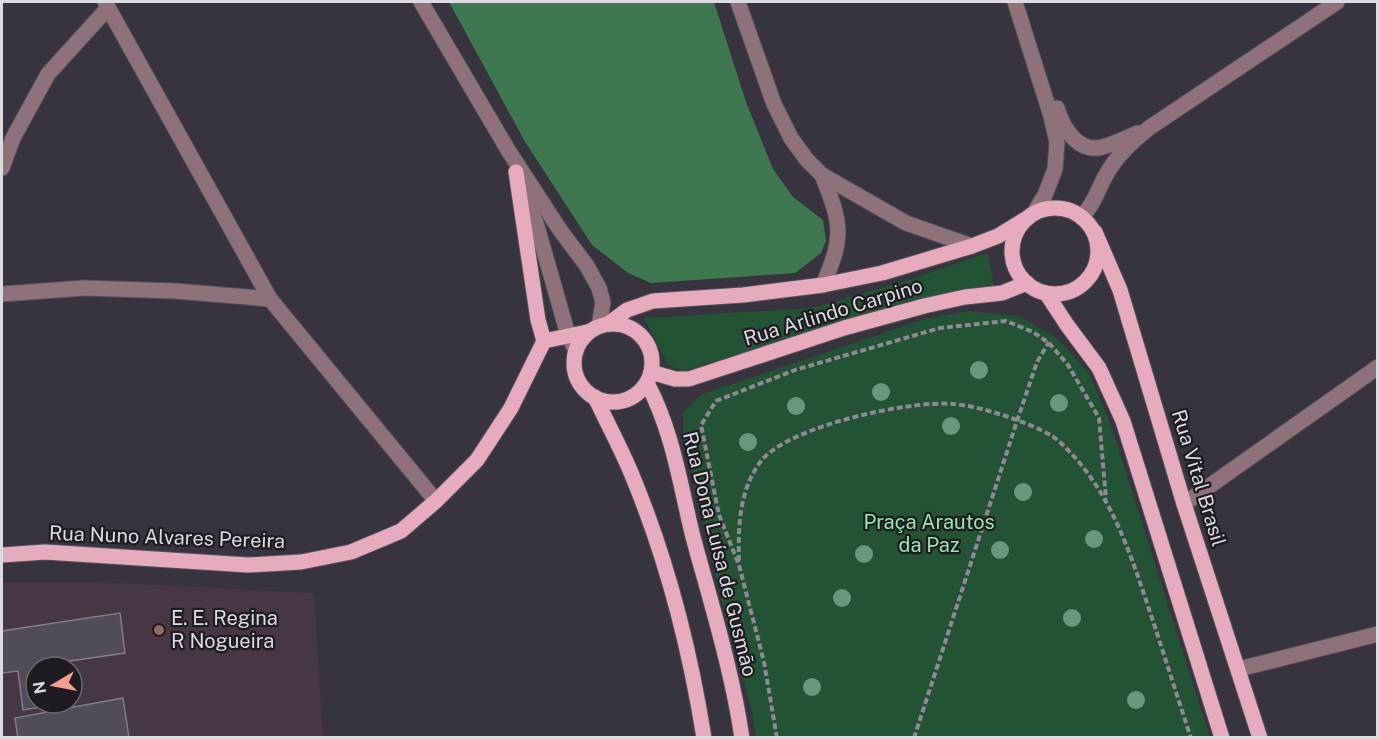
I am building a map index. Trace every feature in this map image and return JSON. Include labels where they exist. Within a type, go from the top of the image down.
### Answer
[{"type":"main road","points":[[516,172],[538,320],[544,341],[598,328],[627,326],[642,336],[649,347],[652,359],[649,378],[637,394],[624,401],[609,402],[595,397],[584,388],[576,376],[574,362],[576,351],[598,328],[627,310],[653,301],[742,295],[823,285]]},
{"type":"main road","points":[[1058,207],[1082,216],[1095,232],[1099,246],[1098,259],[1093,272],[1085,283],[1073,290],[1060,294],[1036,290],[1019,275],[1014,264],[1012,252],[1017,230],[1029,216],[1046,208],[1058,207]]},
{"type":"main road","name":"Rua Arlindo Carpino","points":[[823,285],[882,273],[972,246],[998,236],[1029,216]]},
{"type":"main road","name":"Rua Vital Brasil","points":[[1095,232],[1120,290],[1184,504],[1260,738]]},
{"type":"main road","name":"Rua Arlindo Carpino","points":[[649,378],[689,379],[855,325],[944,301],[1002,293],[1027,283]]},
{"type":"main road","points":[[1046,293],[1099,368],[1123,421],[1222,738]]},
{"type":"main road","name":"Rua Nuno Alvares Pereira","points":[[2,555],[45,552],[248,565],[301,562],[351,552],[401,531],[436,501],[477,460],[511,408],[544,341]]},
{"type":"main road","name":"Rua Dona Luísa de Gusmão","points":[[649,378],[669,433],[726,661],[742,738]]},
{"type":"main road","points":[[595,397],[634,480],[668,576],[685,642],[704,738]]},
{"type":"street","points":[[421,2],[508,150],[560,230],[587,266],[599,288],[603,302],[598,328]]},
{"type":"street","points":[[738,2],[774,104],[791,138],[807,160],[822,175],[906,223],[972,246]]},
{"type":"street","points":[[1015,2],[1057,142],[1055,169],[1046,195],[1029,216]]},
{"type":"street","points":[[1082,216],[1090,209],[1106,174],[1117,158],[1149,128],[1337,2]]},
{"type":"street","points":[[2,168],[13,138],[48,74],[107,5],[270,299],[436,501]]},
{"type":"street","points":[[1023,28],[1045,62],[1066,130],[1081,144],[1095,148],[1149,128]]},
{"type":"street","points":[[508,150],[536,224],[568,335],[576,351]]},
{"type":"street","points":[[822,175],[834,206],[839,232],[835,256],[823,285]]},
{"type":"street","points":[[2,294],[84,288],[175,291],[270,299]]},
{"type":"street","points":[[1184,504],[1377,367]]},
{"type":"street","points":[[1239,669],[1377,634]]},
{"type":"path","points":[[777,738],[764,662],[739,565],[718,515],[701,425],[716,401],[795,370],[940,328],[1006,321],[1033,332],[1048,343],[1068,365],[1098,418],[1106,499]]},
{"type":"path","points":[[914,738],[1037,362],[1048,343],[1067,325]]},
{"type":"path","points":[[739,565],[738,522],[745,492],[761,461],[784,442],[817,429],[869,414],[901,407],[931,404],[964,406],[1017,421],[1053,436],[1068,451],[1106,499],[1125,537],[1191,738]]},
{"type":"shaded area","name":"E. E. Regina R Nogueira","points":[[2,582],[97,582],[314,593],[323,737],[2,738]]},
{"type":"green space","points":[[449,2],[714,2],[746,102],[773,169],[793,197],[823,220],[826,241],[821,253],[795,273],[651,283],[628,273],[592,245],[524,140]]},
{"type":"green space","points":[[987,253],[995,289],[912,300],[684,371],[668,365],[644,318],[812,308],[902,282]]},
{"type":"green space","name":"Praça Arautos da Paz","points":[[970,311],[1019,316],[1058,339],[1089,373],[1111,425],[1210,737],[756,737],[751,708],[726,619],[683,436],[683,413],[700,395],[925,319]]},
{"type":"building","points":[[120,613],[125,653],[84,659],[84,655],[24,655],[23,710],[18,671],[2,673],[2,631]]},
{"type":"building","points":[[123,698],[129,738],[18,738],[15,718],[31,715],[84,715],[84,705]]},
{"type":"place","name":"E. E. Regina R Nogueira","points":[[159,630]]}]
